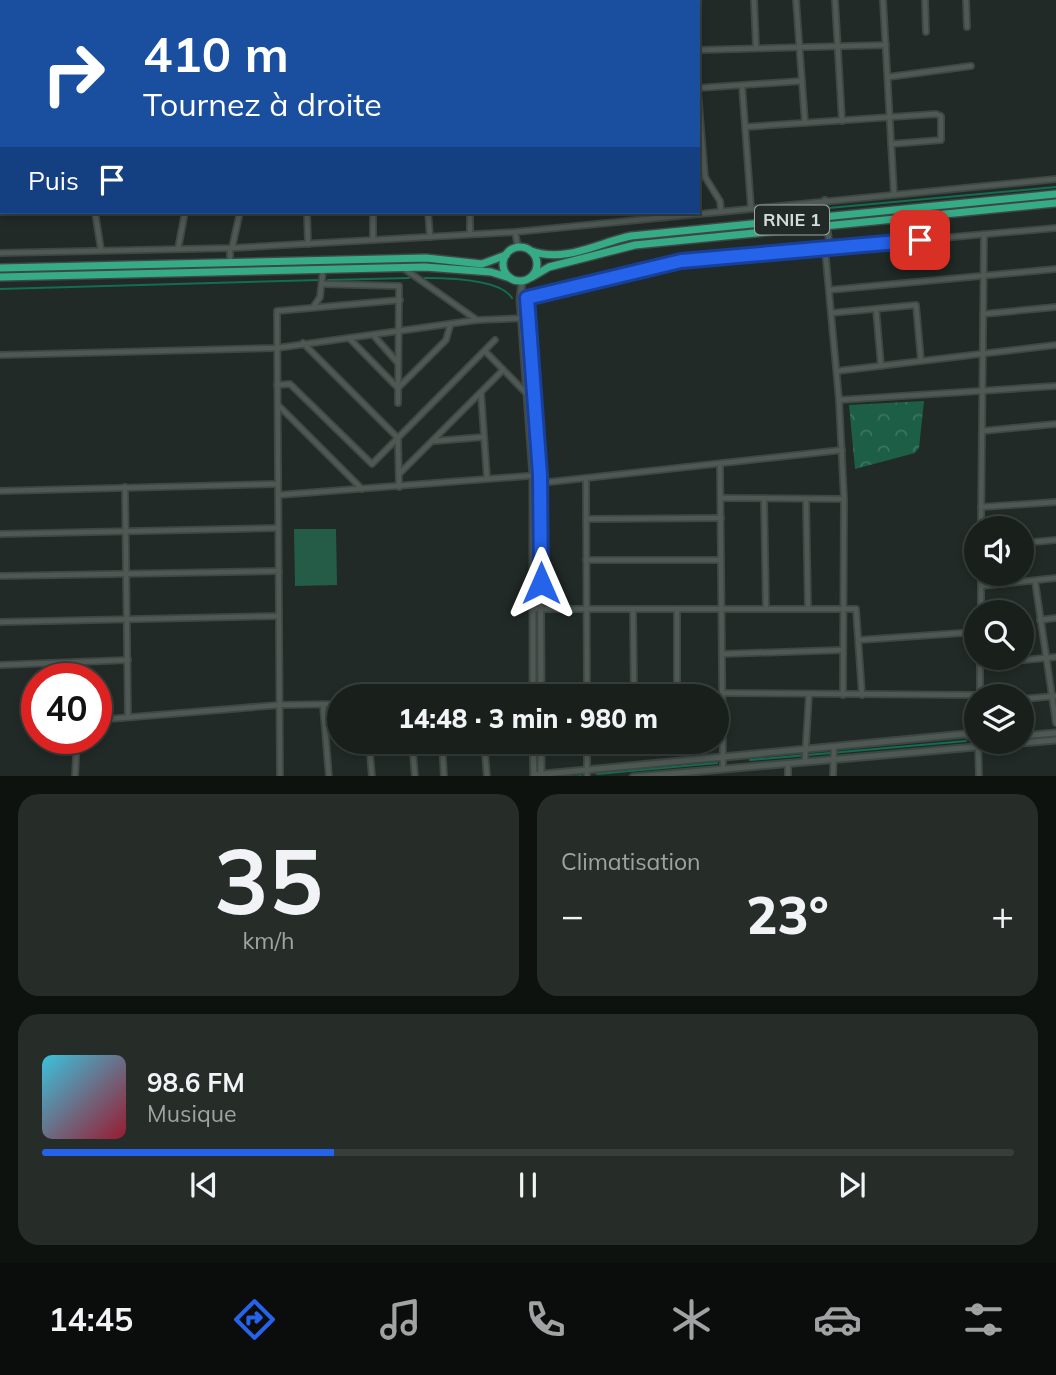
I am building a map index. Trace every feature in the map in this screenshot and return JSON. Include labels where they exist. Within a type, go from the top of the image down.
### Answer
[{"type":"highway","name":"RNIE 1","points":[[517,247],[550,256],[565,255],[631,236],[1056,194]]},
{"type":"highway","name":"RNIE 1","points":[[522,281],[550,267],[621,247],[1056,204]]},
{"type":"highway","points":[[0,268],[426,258],[482,264],[506,255],[517,247]]},
{"type":"highway","points":[[531,251],[537,265],[531,277]]},
{"type":"highway","points":[[506,255],[503,266],[510,278]]},
{"type":"highway","points":[[0,277],[402,267],[491,272],[522,281]]},
{"type":"street","points":[[754,0],[755,46]]},
{"type":"street","points":[[796,0],[805,123]]},
{"type":"street","points":[[835,0],[842,121]]},
{"type":"street","points":[[883,0],[894,194]]},
{"type":"street","points":[[925,0],[926,32]]},
{"type":"street","points":[[966,0],[967,27]]},
{"type":"street","points":[[700,50],[755,46],[886,45]]},
{"type":"street","points":[[888,77],[971,66]]},
{"type":"street","points":[[700,90],[802,81]]},
{"type":"street","points":[[742,85],[751,208]]},
{"type":"street","points":[[745,127],[936,114],[942,118],[941,140],[891,144]]},
{"type":"street","points":[[700,115],[705,177],[722,211]]},
{"type":"street","points":[[700,213],[1056,179]]},
{"type":"street","points":[[825,200],[826,217]]},
{"type":"street","points":[[95,214],[101,250]]},
{"type":"street","points":[[178,249],[185,214]]},
{"type":"street","points":[[230,262],[240,214]]},
{"type":"street","points":[[307,214],[308,244]]},
{"type":"street","points":[[373,214],[373,240]]},
{"type":"street","points":[[428,214],[430,237]]},
{"type":"street","points":[[470,214],[470,234]]},
{"type":"street","points":[[0,253],[308,244],[515,232],[692,214]]},
{"type":"street","points":[[827,226],[844,499],[843,695]]},
{"type":"street","points":[[525,295],[681,261],[1056,228]]},
{"type":"street","points":[[515,232],[517,247]]},
{"type":"street","points":[[981,516],[984,234]]},
{"type":"street","points":[[402,267],[477,320]]},
{"type":"street","points":[[314,306],[323,284],[323,269]]},
{"type":"street","points":[[829,290],[1056,269]]},
{"type":"street","points":[[522,281],[528,318],[540,475],[541,684]]},
{"type":"street","points":[[323,284],[396,284],[400,300],[398,403]]},
{"type":"street","points":[[525,295],[521,318],[533,475],[533,684]]},
{"type":"street","points":[[280,776],[277,311],[400,300]]},
{"type":"street","points":[[831,313],[917,306],[921,361]]},
{"type":"street","points":[[983,314],[1056,307]]},
{"type":"street","points":[[876,309],[881,366]]},
{"type":"street","points":[[0,355],[277,348],[450,326],[477,320],[528,318]]},
{"type":"street","points":[[398,388],[446,340],[450,326]]},
{"type":"street","points":[[374,336],[398,363]]},
{"type":"street","points":[[350,338],[398,388]]},
{"type":"street","points":[[277,385],[290,384],[371,464],[398,441],[495,341]]},
{"type":"street","points":[[303,343],[398,441],[399,487]]},
{"type":"street","points":[[836,371],[1056,345]]},
{"type":"street","points":[[485,351],[526,393]]},
{"type":"street","points":[[399,474],[503,370]]},
{"type":"street","points":[[839,400],[1056,386]]},
{"type":"street","points":[[481,392],[487,478]]},
{"type":"street","points":[[278,404],[362,489]]},
{"type":"street","points":[[982,431],[1056,424]]},
{"type":"street","points":[[433,441],[484,437]]},
{"type":"street","points":[[533,485],[842,450]]},
{"type":"street","points":[[720,464],[723,684]]},
{"type":"street","points":[[278,495],[540,475]]},
{"type":"street","points":[[586,478],[587,684]]},
{"type":"street","points":[[0,491],[278,484]]},
{"type":"street","points":[[125,487],[128,717]]},
{"type":"street","points":[[721,498],[844,499]]},
{"type":"street","points":[[764,499],[766,608]]},
{"type":"street","points":[[806,499],[808,608]]},
{"type":"street","points":[[981,508],[1056,502]]},
{"type":"street","points":[[586,519],[721,518]]},
{"type":"street","points":[[0,534],[278,528]]},
{"type":"street","points":[[1034,542],[1056,540]]},
{"type":"street","points":[[586,560],[721,560]]},
{"type":"street","points":[[0,576],[279,571]]},
{"type":"street","points":[[1056,578],[1035,581],[1056,723]]},
{"type":"street","points":[[981,586],[981,600]]},
{"type":"street","points":[[533,608],[856,608],[862,695]]},
{"type":"street","points":[[633,608],[634,684]]},
{"type":"street","points":[[677,608],[677,684]]},
{"type":"street","points":[[0,622],[279,617]]},
{"type":"street","points":[[1040,620],[1056,618]]},
{"type":"street","points":[[859,640],[964,633]]},
{"type":"street","points":[[722,654],[842,650]]},
{"type":"street","points":[[1034,659],[1056,657]]},
{"type":"street","points":[[0,666],[128,660]]},
{"type":"street","points":[[729,693],[964,696]]},
{"type":"street","points":[[805,760],[809,694]]},
{"type":"street","points":[[1034,698],[1054,696]]},
{"type":"street","points":[[112,718],[279,705],[327,705]]},
{"type":"street","points":[[323,705],[330,776]]},
{"type":"street","points":[[1034,735],[1056,733]]},
{"type":"street","points":[[533,754],[534,776],[587,773],[964,734]]},
{"type":"street","points":[[1034,741],[1056,740]]},
{"type":"street","points":[[633,776],[964,744]]},
{"type":"street","points":[[833,776],[834,747]]},
{"type":"street","points":[[75,776],[76,754]]},
{"type":"street","points":[[370,754],[372,776]]},
{"type":"street","points":[[413,754],[415,776]]},
{"type":"street","points":[[443,754],[444,776]]},
{"type":"street","points":[[485,754],[487,776]]},
{"type":"street","points":[[541,754],[541,775]]},
{"type":"street","points":[[587,754],[587,773]]},
{"type":"street","points":[[723,754],[723,768]]},
{"type":"street","points":[[978,754],[979,776]]},
{"type":"street","points":[[788,762],[788,776]]},
{"type":"street","points":[[744,766],[744,776]]},
{"type":"green space","points":[[924,401],[919,448],[915,453],[855,469],[849,405]]},
{"type":"green space","points":[[294,529],[336,529],[337,585],[295,586]]},
{"type":"waterway","points":[[829,208],[1056,187]]},
{"type":"waterway","points":[[795,211],[821,209]]},
{"type":"waterway","points":[[328,280],[409,278]]},
{"type":"waterway","points":[[425,278],[485,283],[506,292],[512,298]]},
{"type":"waterway","points":[[0,289],[320,280]]},
{"type":"waterway","points":[[750,760],[964,741]]},
{"type":"waterway","points":[[597,774],[717,763]]},
{"type":"route","points":[[541,583],[540,475],[527,298],[605,277],[681,261],[920,240]]}]
